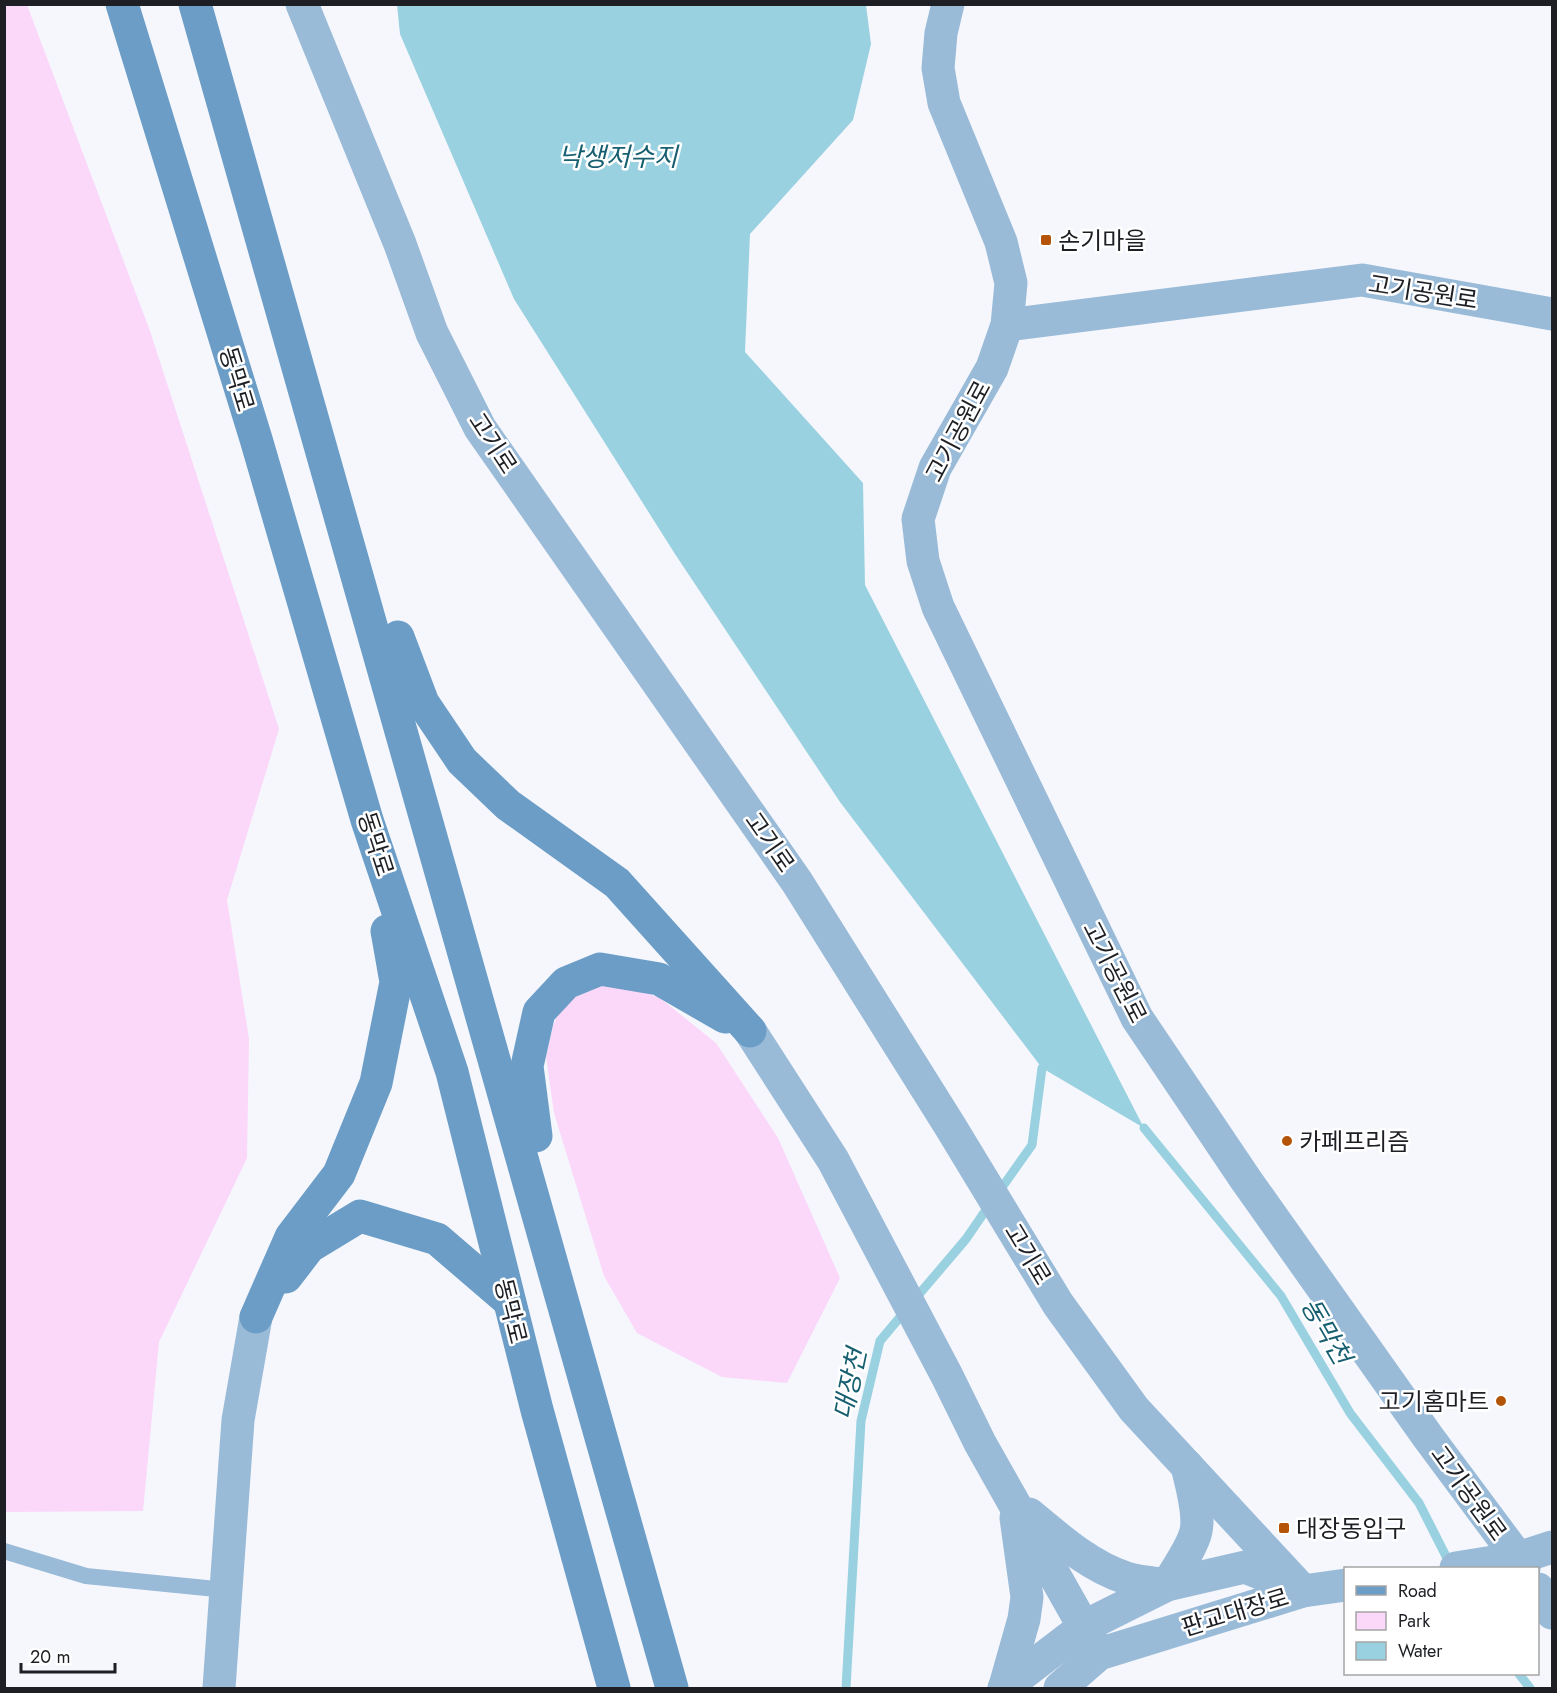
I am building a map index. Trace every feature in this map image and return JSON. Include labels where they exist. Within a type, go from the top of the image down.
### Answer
[{"type":"main road","name":"동막로","points":[[122,4],[252,428],[367,820],[452,1072],[508,1300],[614,1689]]},
{"type":"main road","points":[[195,4],[321,436],[572,1321],[672,1689]]},
{"type":"main road","points":[[321,436],[423,703],[462,761],[508,805],[616,883],[750,1031]]},
{"type":"main road","points":[[256,1317],[291,1237],[339,1174],[376,1083],[396,982],[367,820]]},
{"type":"main road","points":[[548,1239],[527,1066],[539,1012],[566,983],[600,969],[659,979],[750,1031]]},
{"type":"main road","points":[[256,1317],[309,1247],[360,1216],[437,1239],[508,1300]]},
{"type":"street","name":"고기로","points":[[302,4],[400,244],[432,333],[480,428],[797,882],[1058,1304],[1134,1409],[1304,1591]]},
{"type":"street","name":"고기공원로","points":[[948,4],[941,33],[938,68],[944,103],[1001,242],[1011,283],[1007,325],[992,368],[935,468],[918,519],[923,561],[938,607],[1137,1018],[1513,1563]]},
{"type":"street","name":"고기공원로","points":[[1007,325],[1362,280],[1552,314]]},
{"type":"street","points":[[750,1031],[833,1160],[980,1443],[1092,1640]]},
{"type":"street","points":[[219,1689],[238,1420],[256,1317]]},
{"type":"street","points":[[1014,1502],[1058,1538],[1095,1563],[1126,1578],[1167,1585],[1196,1531],[1195,1504],[1187,1466]]},
{"type":"street","points":[[1004,1687],[1024,1619],[1027,1597],[1014,1502]]},
{"type":"street","points":[[1475,1567],[1513,1563],[1552,1547]]},
{"type":"street","name":"판교대장로","points":[[1004,1687],[1092,1640],[1167,1585],[1245,1567],[1304,1591]]},
{"type":"street","points":[[1304,1591],[1344,1585]]},
{"type":"street","name":"판교대장로","points":[[1060,1689],[1092,1640],[1304,1591]]},
{"type":"street","points":[[1539,1591],[1552,1613]]},
{"type":"lane","points":[[4,1551],[86,1576],[226,1590]]},
{"type":"green space","points":[[4,5],[27,5],[150,331],[279,729],[227,900],[249,1039],[247,1158],[159,1342],[143,1511],[5,1512]]},
{"type":"green space","points":[[613,981],[660,998],[716,1043],[778,1138],[840,1278],[787,1383],[722,1377],[637,1333],[604,1276],[554,1113],[546,1057],[553,1026],[562,1003]]},
{"type":"water","name":"낙생저수지","points":[[397,5],[866,5],[871,44],[853,120],[750,234],[745,352],[863,483],[865,585],[1144,1128],[1042,1068],[840,802],[675,554],[514,299],[400,34]]},
{"type":"waterway","name":"대장천","points":[[998,1193],[1032,1145],[1042,1068]]},
{"type":"waterway","name":"동막천","points":[[1144,1128],[1281,1296],[1350,1413],[1419,1503],[1451,1566]]},
{"type":"waterway","name":"대장천","points":[[915,1299],[966,1239],[990,1204]]},
{"type":"waterway","name":"대장천","points":[[846,1688],[861,1421],[880,1341],[906,1310]]},
{"type":"waterway","name":"동막천","points":[[1520,1675],[1530,1688]]},
{"type":"place","name":"손기마을","points":[[1046,240]]},
{"type":"place","name":"카페프리즘","points":[[1287,1141]]},
{"type":"place","name":"고기홈마트","points":[[1501,1401]]},
{"type":"place","name":"대장동입구","points":[[1284,1528]]}]
